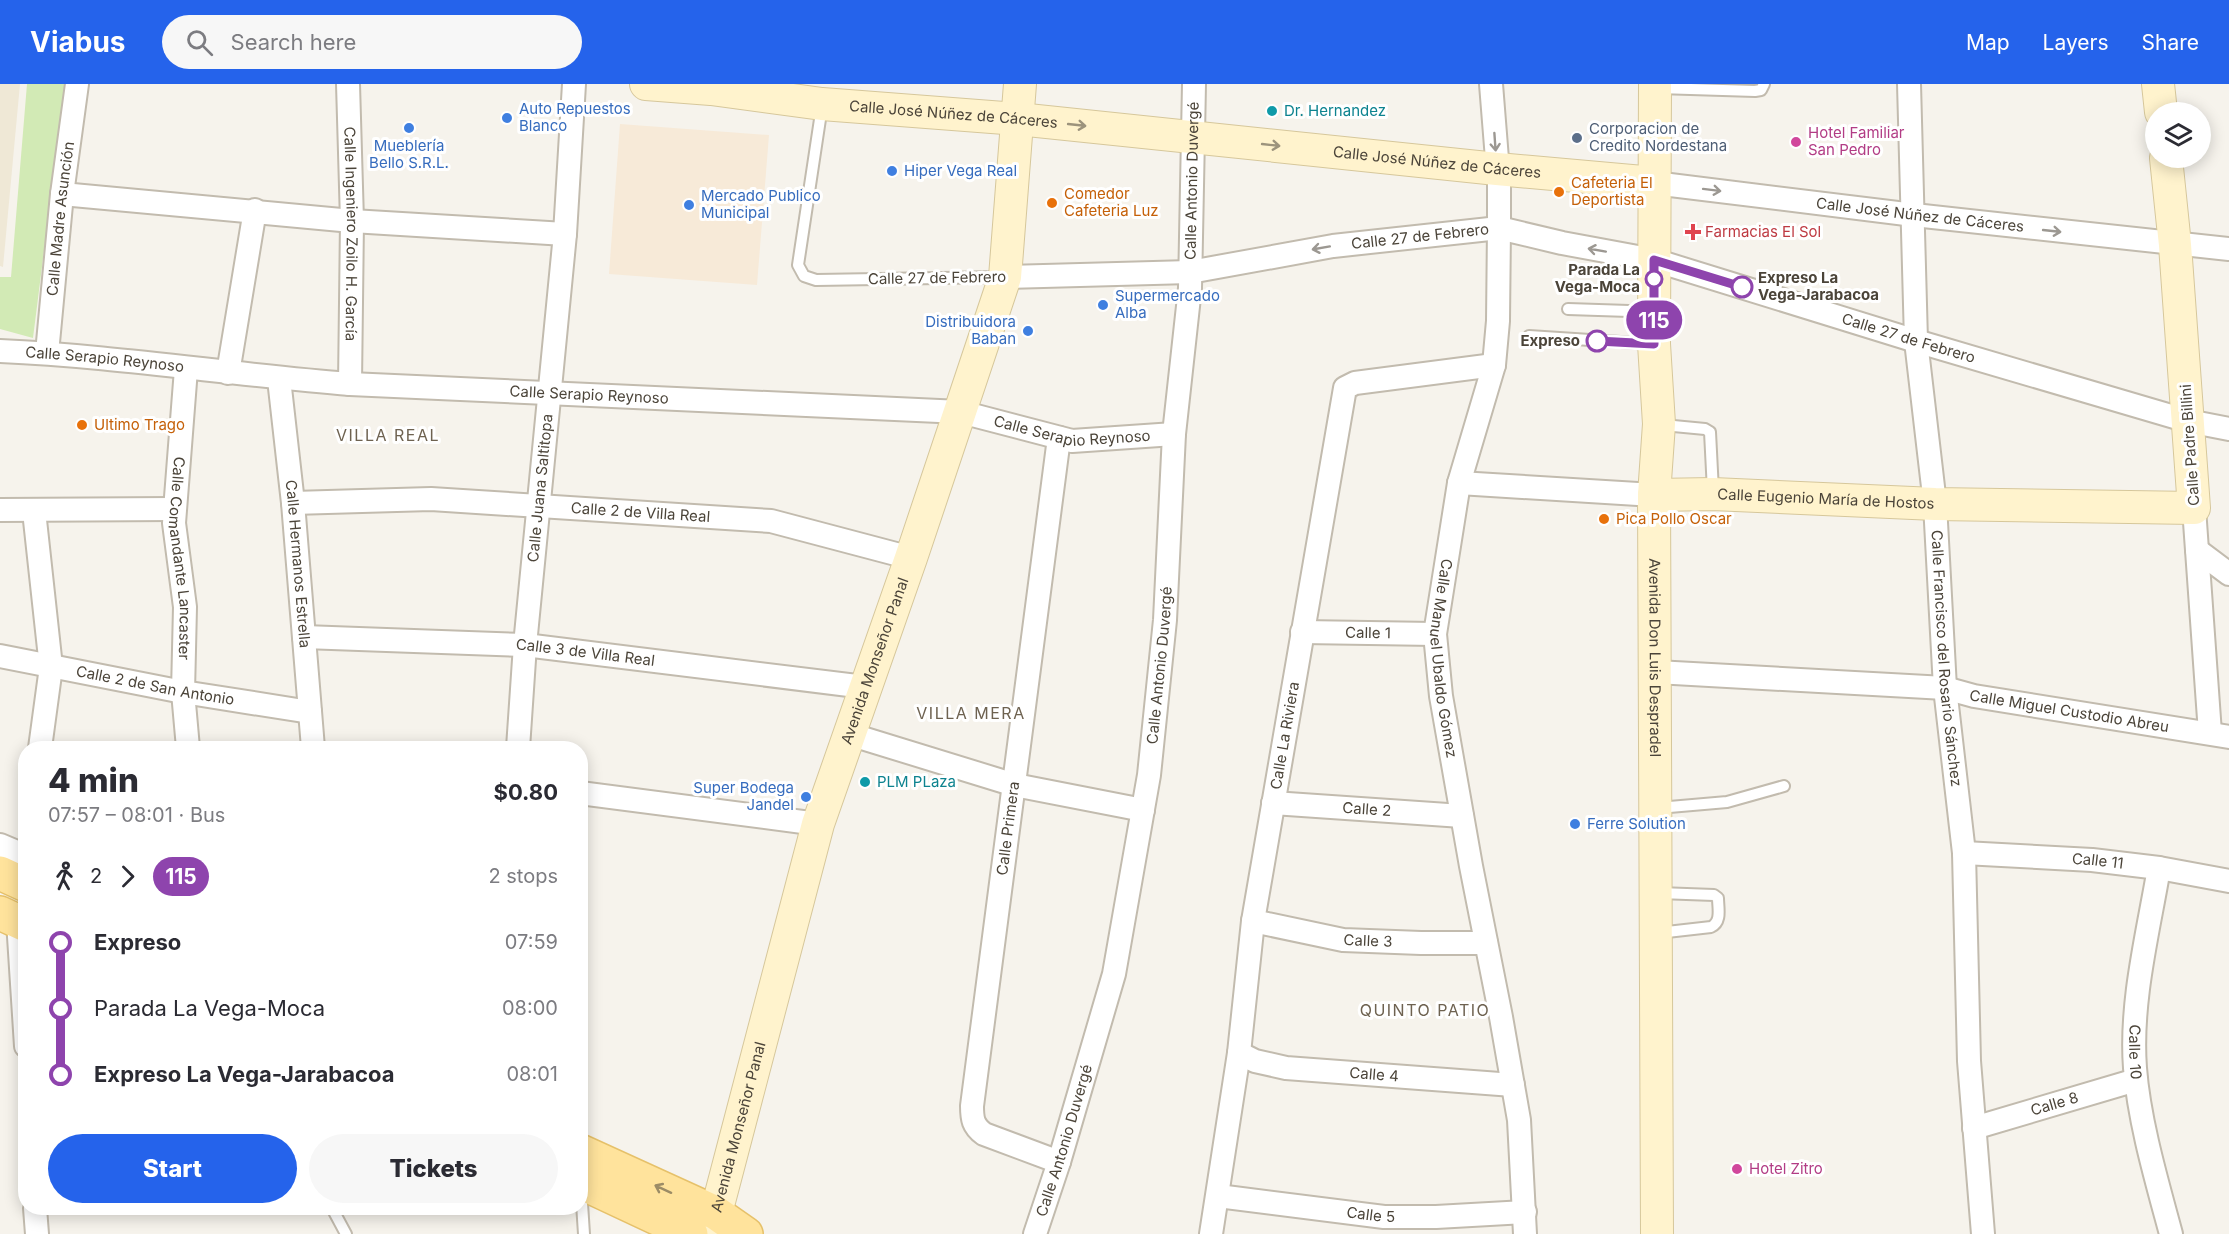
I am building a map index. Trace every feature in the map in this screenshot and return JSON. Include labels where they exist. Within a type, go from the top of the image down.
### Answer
[{"type":"main road","name":"Calle José Núñez de Cáceres","points":[[646,84],[822,94],[1018,119],[1654,183]]},
{"type":"main road","name":"Avenida Monseñor Panal","points":[[711,1223],[818,824],[911,558],[1005,277],[1020,84]]},
{"type":"main road","points":[[2158,84],[2160,102]]},
{"type":"main road","name":"Avenida Don Luis Despradel","points":[[1655,86],[1654,344],[1659,424],[1654,495],[1657,1234]]},
{"type":"main road","name":"Calle Padre Billini","points":[[2167,168],[2175,245],[2194,508]]},
{"type":"main road","name":"Calle Eugenio María de Hostos","points":[[1654,495],[1713,494],[1935,504],[2194,508]]},
{"type":"main road","points":[[0,873],[18,881]]},
{"type":"main road","points":[[588,1155],[711,1223],[746,1234]]},
{"type":"main road","points":[[588,1186],[691,1234]]},
{"type":"street","name":"Calle Madre Asunción","points":[[46,353],[76,84]]},
{"type":"street","name":"Calle Ingeniero Zoilo H. García","points":[[348,84],[352,221],[350,384]]},
{"type":"street","name":"Calle Juana Saltitopa","points":[[518,741],[525,645],[565,234],[574,84]]},
{"type":"street","name":"Calle Antonio Duvergé","points":[[1035,1234],[1059,1162],[1114,974],[1149,775],[1165,620],[1174,434],[1190,272],[1194,84]]},
{"type":"street","name":"Calle Manuel Ubaldo Gómez","points":[[1491,84],[1499,228],[1498,321],[1494,365],[1459,483],[1435,634],[1441,696],[1519,1120],[1525,1223]]},
{"type":"street","name":"Calle Francisco del Rosario Sánchez","points":[[1909,84],[1917,341],[1935,504],[1945,688],[1964,853],[1969,1061],[1983,1234]]},
{"type":"street","name":"Calle José Núñez de Cáceres","points":[[1654,183],[2175,245],[2229,249]]},
{"type":"street","points":[[62,194],[255,210],[352,221],[565,234]]},
{"type":"street","points":[[228,373],[255,210]]},
{"type":"street","name":"Calle 27 de Febrero","points":[[1005,277],[1190,272],[1333,246],[1499,228],[1562,243],[1654,260],[2188,421],[2229,429]]},
{"type":"street","name":"Calle Serapio Reynoso","points":[[0,351],[46,353],[279,379],[350,384],[960,412],[1072,441],[1174,434]]},
{"type":"street","name":"Calle La Riviera","points":[[1211,1234],[1239,1053],[1253,921],[1345,388],[1356,383],[1494,365]]},
{"type":"street","name":"Calle Comandante Lancaster","points":[[186,369],[174,523],[185,607],[183,692],[187,741]]},
{"type":"street","name":"Calle Hermanos Estrella","points":[[279,379],[293,503],[313,741]]},
{"type":"street","name":"Calle Primera","points":[[1059,438],[973,1094],[972,1121],[976,1129],[984,1134],[1059,1162]]},
{"type":"street","name":"Calle Eugenio María de Hostos","points":[[1459,483],[1654,495]]},
{"type":"street","name":"Calle 2 de Villa Real","points":[[293,503],[431,500],[771,521],[911,558]]},
{"type":"street","name":"Calle Padre Billini","points":[[2194,508],[2220,735]]},
{"type":"street","points":[[0,510],[174,509]]},
{"type":"street","points":[[34,511],[51,667],[41,741]]},
{"type":"street","points":[[2197,550],[2229,574]]},
{"type":"street","name":"Calle 1","points":[[1302,632],[1435,634]]},
{"type":"street","name":"Calle 3 de Villa Real","points":[[304,637],[525,645],[865,687]]},
{"type":"street","name":"Calle 2 de San Antonio","points":[[0,656],[183,692],[310,712]]},
{"type":"street","name":"Calle Miguel Custodio Abreu","points":[[1656,672],[1945,688],[1974,696],[2220,735]]},
{"type":"street","points":[[849,734],[1015,785],[1143,810]]},
{"type":"street","points":[[588,794],[818,824]]},
{"type":"street","name":"Calle 2","points":[[1273,803],[1462,816]]},
{"type":"street","points":[[0,844],[18,853]]},
{"type":"street","name":"Calle 11","points":[[1964,853],[2092,860],[2159,868],[2229,881]]},
{"type":"street","name":"Calle 10","points":[[2159,868],[2137,1002],[2134,1065],[2148,1141],[2171,1234]]},
{"type":"street","points":[[15,920],[18,954]]},
{"type":"street","name":"Calle 3","points":[[1253,921],[1343,940],[1421,944],[1486,943]]},
{"type":"street","name":"Calle 4","points":[[1239,1053],[1255,1061],[1286,1068],[1513,1085]]},
{"type":"street","name":"Calle 8","points":[[1974,1128],[2136,1080]]},
{"type":"street","name":"Calle 5","points":[[1218,1196],[1384,1217],[1436,1217],[1525,1223]]},
{"type":"street","points":[[36,1215],[37,1234]]},
{"type":"lane","points":[[1655,86],[1755,92],[1761,90],[1764,84]]},
{"type":"lane","name":"Calle 27 de Febrero","points":[[822,94],[798,265],[804,276],[816,280],[1005,277]]},
{"type":"lane","points":[[1568,309],[1654,310]]},
{"type":"lane","points":[[1529,336],[1654,344]]},
{"type":"lane","points":[[1659,424],[1705,429],[1710,432],[1713,494]]},
{"type":"lane","points":[[1656,808],[1727,802],[1784,786]]},
{"type":"lane","points":[[1655,893],[1714,895],[1718,898],[1716,925],[1656,933]]},
{"type":"lane","points":[[336,1215],[346,1234]]},
{"type":"lane","points":[[583,1215],[584,1234]]},
{"type":"shaded area","points":[[0,84],[20,84],[3,267],[0,266]]},
{"type":"shaded area","name":"Mercado Publico Municipal","points":[[620,124],[769,135],[757,285],[609,274]]},
{"type":"green space","points":[[27,84],[65,84],[33,338],[0,329],[0,277],[11,277]]},
{"type":"bus line","name":"115","points":[[1597,341],[1654,344],[1654,260],[1742,287]]},
{"type":"place","name":"Dr. Hernandez","points":[[1272,111]]},
{"type":"place","name":"Auto Repuestos Blanco","points":[[507,118]]},
{"type":"place","name":"Mueblería Bello S.R.L.","points":[[409,128]]},
{"type":"place","name":"Corporacion de Credito Nordestana","points":[[1577,138]]},
{"type":"place","name":"Hotel Familiar San Pedro","points":[[1796,142]]},
{"type":"place","name":"Hiper Vega Real","points":[[892,171]]},
{"type":"place","name":"Cafeteria El Deportista","points":[[1559,192]]},
{"type":"place","name":"Comedor Cafeteria Luz","points":[[1052,203]]},
{"type":"place","name":"Mercado Publico Municipal","points":[[689,205]]},
{"type":"place","name":"Farmacias El Sol","points":[[1693,232]]},
{"type":"place","name":"Parada La Vega-Moca","points":[[1654,279]]},
{"type":"place","name":"Expreso La Vega-Jarabacoa","points":[[1742,287]]},
{"type":"place","name":"Supermercado Alba","points":[[1103,305]]},
{"type":"place","name":"Distribuidora Baban","points":[[1028,331]]},
{"type":"place","name":"Expreso","points":[[1597,341]]},
{"type":"place","name":"Ultimo Trago","points":[[82,425]]},
{"type":"place","name":"Pica Pollo Oscar","points":[[1604,519]]},
{"type":"place","name":"PLM PLaza","points":[[865,782]]},
{"type":"place","name":"Super Bodega Jandel","points":[[806,797]]},
{"type":"place","name":"Ferre Solution","points":[[1575,824]]},
{"type":"place","name":"Hotel Zitro","points":[[1737,1169]]},
{"type":"district","name":"VILLA REAL","points":[[388,435]]},
{"type":"district","name":"VILLA MERA","points":[[971,713]]},
{"type":"district","name":"QUINTO PATIO","points":[[1425,1010]]}]
